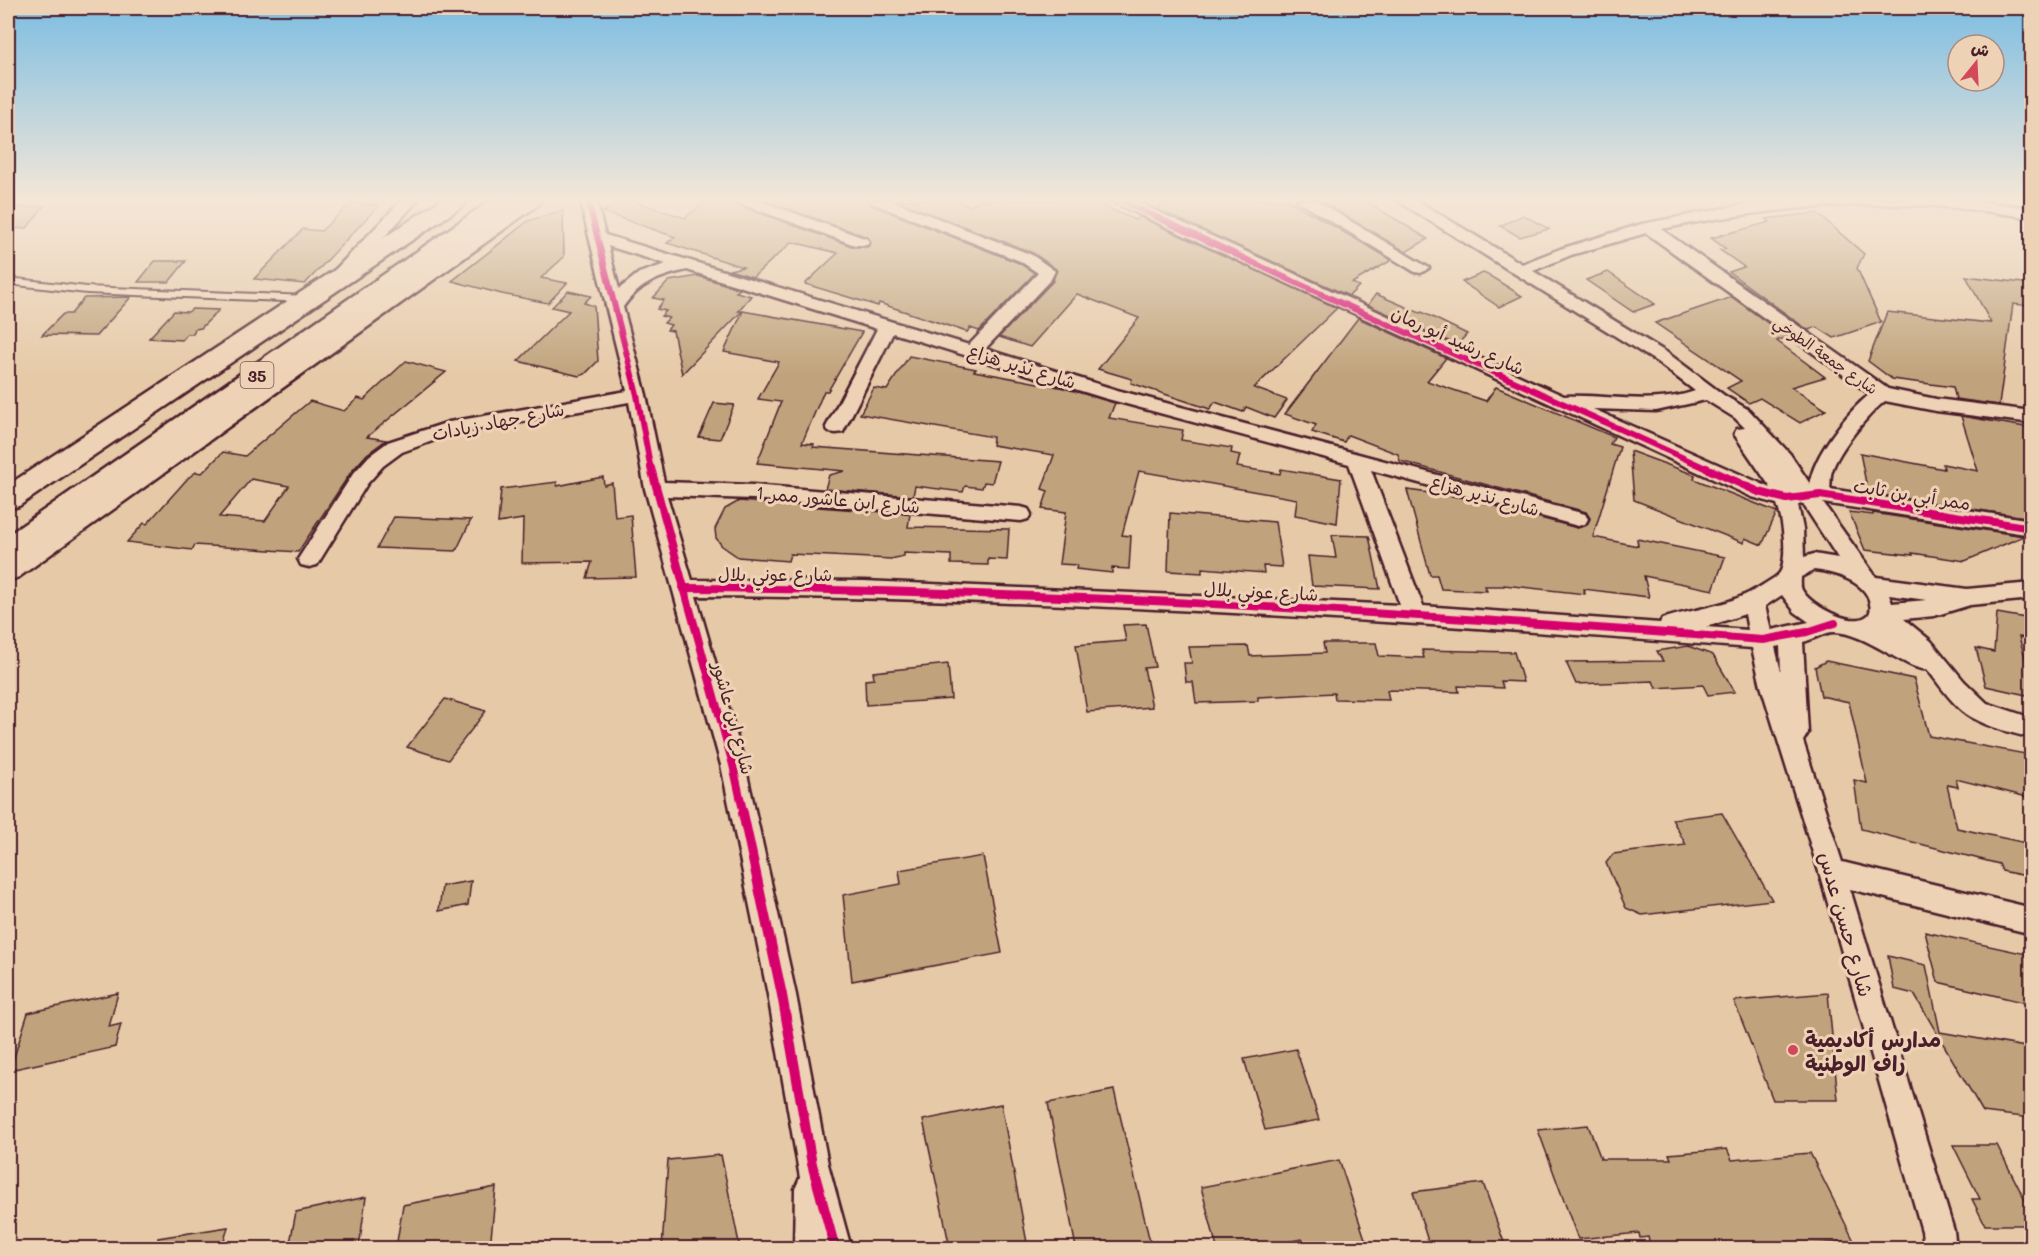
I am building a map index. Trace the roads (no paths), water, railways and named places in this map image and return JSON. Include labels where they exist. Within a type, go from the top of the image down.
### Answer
[{"type":"main road","points":[[8,500],[368,259]]},
{"type":"main road","name":"35","points":[[8,522],[396,259]]},
{"type":"main road","name":"35","points":[[8,550],[423,259]]},
{"type":"main road","points":[[8,569],[447,259]]},
{"type":"street","points":[[333,282],[355,259]]},
{"type":"street","name":"شارع ابن عاشور","points":[[604,259],[637,395],[655,489],[733,765],[782,996],[812,1164],[835,1248]]},
{"type":"street","name":"شارع نذير هزاع","points":[[667,259],[1111,394],[1358,462],[1578,519]]},
{"type":"street","points":[[973,351],[1043,279],[1047,271],[1027,259]]},
{"type":"street","name":"شارع رشيد أبو رمان","points":[[1247,259],[1734,482],[1771,496],[1805,497]]},
{"type":"street","points":[[1405,259],[1421,268]]},
{"type":"street","points":[[1502,259],[1663,358],[1713,396],[1778,479],[1805,497],[1881,598],[1882,613],[1877,620],[1862,627]]},
{"type":"street","points":[[1521,270],[1548,259]]},
{"type":"street","name":"شارع جمعة الطوخي","points":[[1692,259],[1882,394],[1936,405],[2031,417]]},
{"type":"street","name":"شارع نذير هزاع","points":[[616,305],[628,287],[650,273],[688,265]]},
{"type":"street","points":[[836,428],[887,327]]},
{"type":"street","points":[[1882,394],[1864,408],[1827,460],[1805,497],[1795,531],[1791,575],[1794,596],[1822,619],[1835,624],[1862,627],[1943,673]]},
{"type":"street","name":"شارع جهاد زيادات","points":[[309,559],[360,479],[376,461],[395,447],[449,428],[637,395]]},
{"type":"street","points":[[1556,401],[1663,404],[1713,396]]},
{"type":"street","points":[[1358,462],[1390,553],[1415,614]]},
{"type":"street","name":"شارع ابن عاشور ممر 1","points":[[655,489],[753,492],[1021,514]]},
{"type":"street","name":"ممر أبي بن ثابت","points":[[1805,497],[2031,528]]},
{"type":"street","points":[[1791,575],[1806,563],[1824,563],[1844,568],[1866,581],[1967,597],[2029,592]]},
{"type":"street","name":"شارع عوني بلال","points":[[1645,629],[1707,618],[1753,603],[1791,575]]},
{"type":"street","name":"شارع عوني بلال","points":[[683,588],[864,589],[1415,614],[1763,639],[1791,636],[1835,624]]},
{"type":"street","points":[[1882,613],[1951,605],[1967,597]]},
{"type":"street","name":"شارع حسن عدس","points":[[1753,603],[1773,686],[1797,755],[1943,1243]]},
{"type":"street","points":[[1882,613],[1923,647],[1943,673],[1979,710],[2002,720],[2031,728]]},
{"type":"street","name":"شارع حسن عدس","points":[[1791,636],[1797,755]]},
{"type":"street","points":[[1832,872],[2031,921]]},
{"type":"street","name":"شارع ابن عاشور","points":[[810,1248],[812,1164]]},
{"type":"lane","points":[[8,281],[87,290],[309,298]]},
{"type":"place","name":"مدارس أكاديمية راف الوطنية","points":[[1793,1050]]}]
